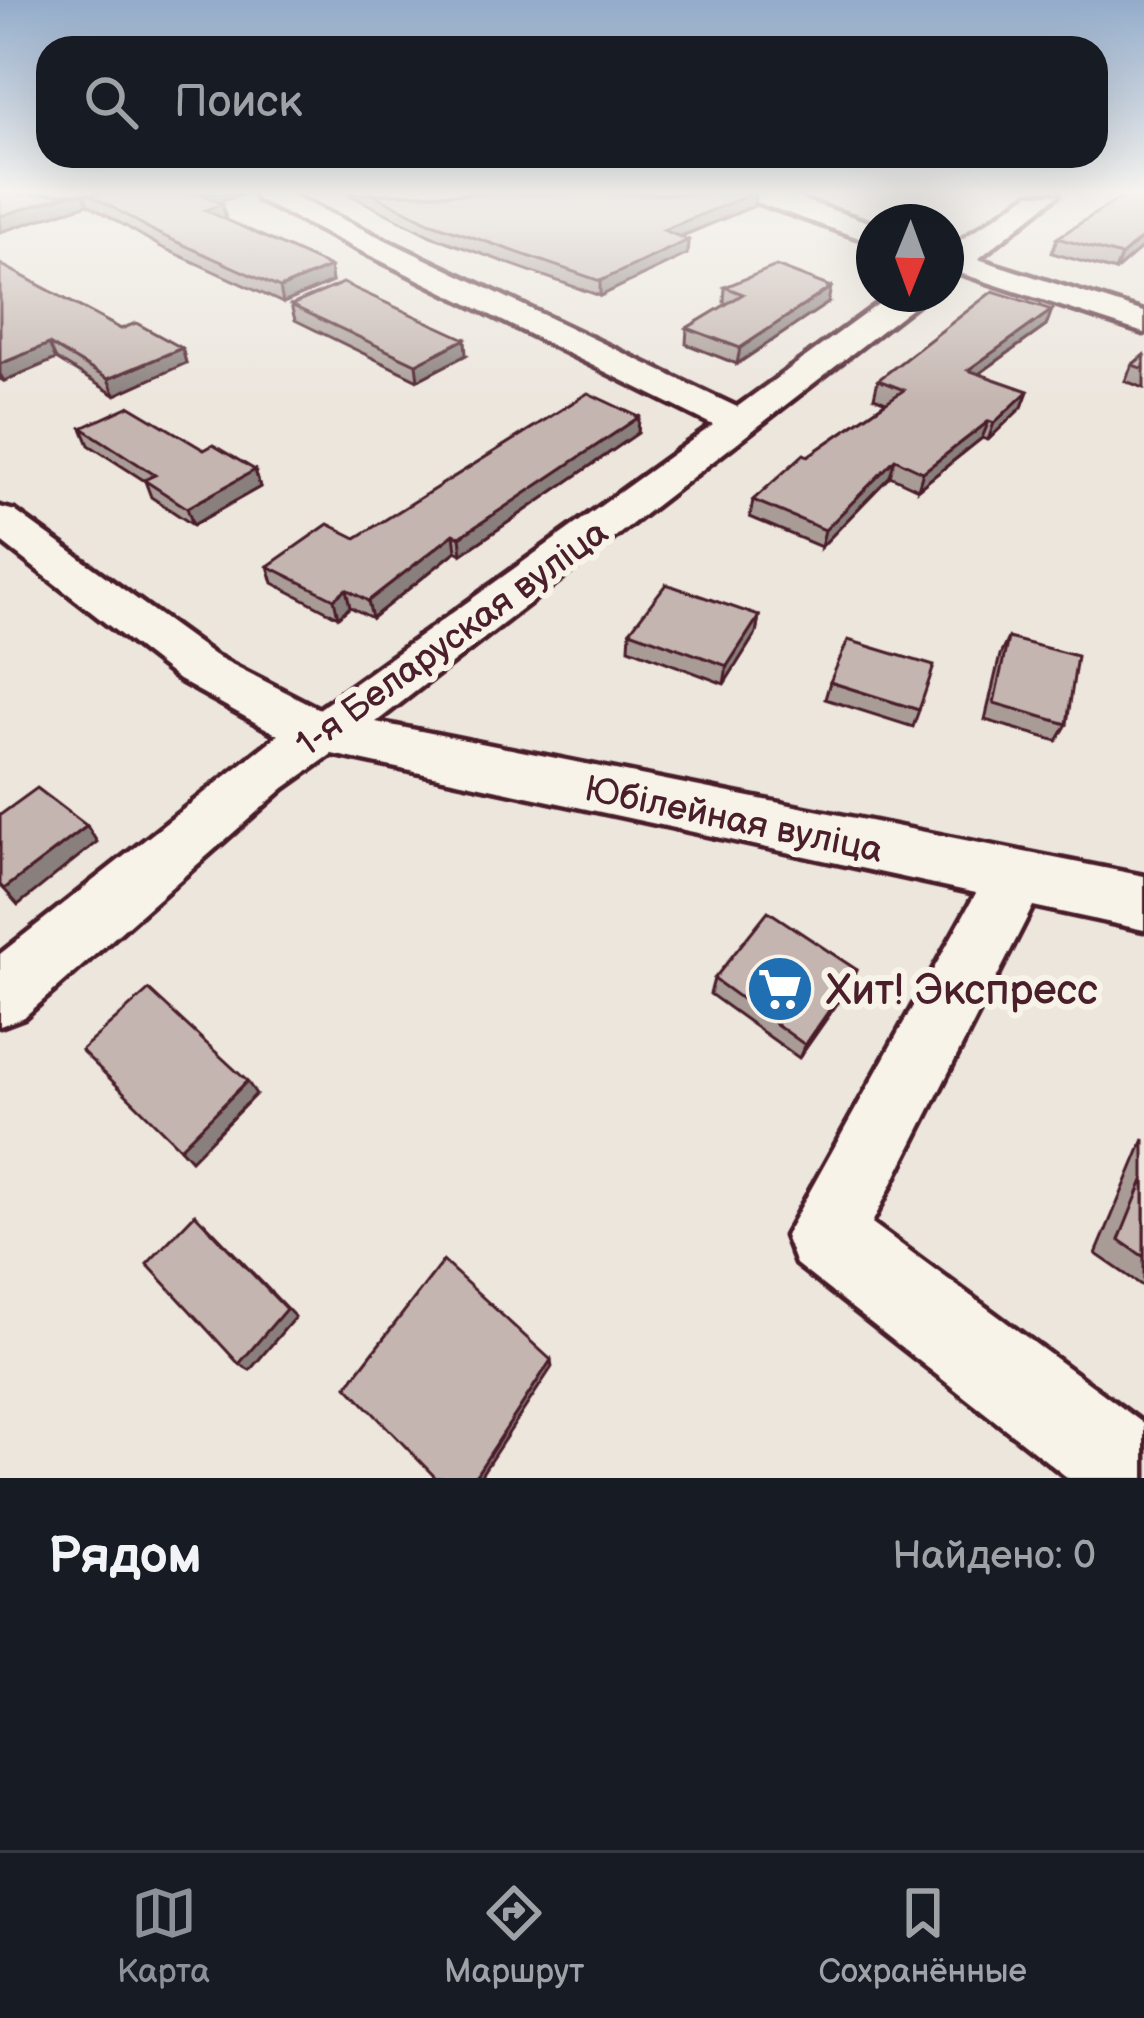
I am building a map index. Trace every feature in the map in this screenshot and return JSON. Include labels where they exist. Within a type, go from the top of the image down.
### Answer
[{"type":"street","points":[[410,263],[740,423]]},
{"type":"street","points":[[964,269],[1144,323]]},
{"type":"street","name":"1-я Беларуская вуліца","points":[[0,995],[264,772],[889,312]]},
{"type":"street","name":"Юбілейная вуліца","points":[[0,520],[216,680],[284,719],[324,732],[1144,903]]},
{"type":"street","points":[[1017,877],[824,1236],[1141,1478]]},
{"type":"building","points":[[224,263],[321,263],[330,267],[280,288]]},
{"type":"building","points":[[548,263],[639,263],[600,281]]},
{"type":"building","points":[[0,264],[121,329],[136,323],[182,348],[108,379],[49,344],[0,364]]},
{"type":"building","points":[[776,266],[831,287],[740,348],[687,328],[743,294],[725,287]]},
{"type":"building","points":[[343,283],[465,339],[416,364],[291,305]]},
{"type":"building","points":[[993,291],[1052,310],[968,370],[1028,391],[994,423],[989,421],[923,472],[895,459],[825,530],[753,500],[804,454],[808,456],[904,390],[878,380]]},
{"type":"building","points":[[588,393],[639,417],[460,537],[454,534],[368,601],[346,589],[334,599],[268,566],[328,524],[356,538]]},
{"type":"building","points":[[130,406],[204,450],[213,445],[255,470],[187,508],[144,480],[155,475],[82,428]]},
{"type":"building","points":[[666,584],[759,616],[727,666],[630,631]]},
{"type":"building","points":[[1008,638],[1077,656],[1067,724],[994,703]]},
{"type":"building","points":[[848,640],[934,666],[919,710],[830,682]]},
{"type":"building","points":[[37,788],[87,826],[4,889],[0,885],[0,815]]},
{"type":"building","name":"Хит! Экспресс","points":[[768,911],[857,970],[805,1045],[714,979]]},
{"type":"building","points":[[149,990],[247,1081],[180,1148],[81,1050]]},
{"type":"building","points":[[1144,1178],[1144,1257],[1119,1240]]},
{"type":"building","points":[[195,1214],[286,1309],[239,1364],[147,1264]]},
{"type":"building","points":[[443,1261],[551,1360],[474,1478],[436,1478],[347,1386]]},
{"type":"place","name":"Хит! Экспресс","points":[[780,989]]}]
